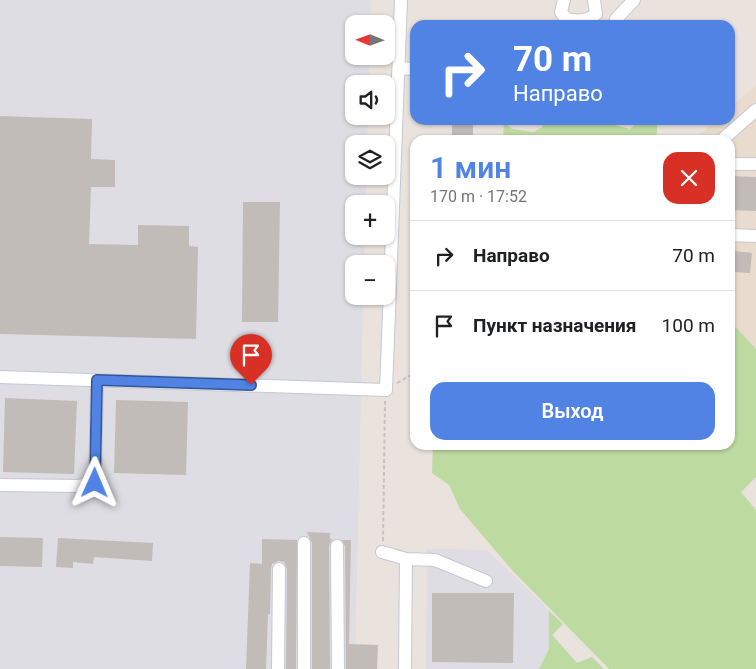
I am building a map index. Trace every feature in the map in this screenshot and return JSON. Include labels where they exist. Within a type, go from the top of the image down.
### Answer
[{"type":"street","points":[[0,378],[386,390],[401,0]]},
{"type":"street","points":[[564,0],[561,12],[566,19],[573,20]]},
{"type":"street","points":[[586,20],[591,19],[596,14],[594,0]]},
{"type":"street","points":[[616,20],[634,0]]},
{"type":"street","points":[[399,68],[410,69]]},
{"type":"street","points":[[728,135],[756,110]]},
{"type":"street","points":[[735,164],[756,164]]},
{"type":"street","points":[[735,235],[756,236]]},
{"type":"street","points":[[0,485],[78,486],[95,483],[97,380]]},
{"type":"street","points":[[304,543],[304,669]]},
{"type":"street","points":[[338,546],[338,669]]},
{"type":"street","points":[[382,552],[406,559],[435,560],[486,581]]},
{"type":"street","points":[[405,669],[406,559]]},
{"type":"street","points":[[278,669],[279,569]]},
{"type":"path","points":[[382,552],[386,390],[410,377]]},
{"type":"shaded area","points":[[0,0],[371,0],[370,15],[345,15],[345,65],[369,65],[369,75],[345,75],[345,125],[368,125],[367,135],[345,135],[345,185],[366,185],[366,195],[345,195],[345,245],[365,245],[364,255],[345,255],[345,305],[363,305],[355,669],[0,669]]},
{"type":"shaded area","points":[[756,85],[756,349],[735,326],[735,135],[700,135],[710,125],[735,125],[735,104]]},
{"type":"shaded area","points":[[427,549],[487,550],[563,624],[552,635],[577,663],[592,657],[604,669],[426,669]]},
{"type":"green space","points":[[504,125],[507,125],[512,129],[534,132],[542,125],[615,125],[630,129],[634,125],[658,125],[656,135],[503,135]]},
{"type":"green space","points":[[735,326],[756,349],[756,477],[741,492],[756,510],[756,669],[609,669],[512,570],[460,509],[449,485],[432,473],[433,450],[735,450]]},
{"type":"green space","points":[[549,611],[563,624],[552,635],[577,663],[592,657],[604,669],[539,669],[549,649]]},
{"type":"building","points":[[0,116],[92,119],[91,159],[115,160],[115,187],[91,187],[89,244],[138,245],[138,225],[189,226],[189,246],[198,247],[196,339],[0,334]]},
{"type":"building","points":[[452,125],[473,125],[473,135],[452,135]]},
{"type":"building","points":[[735,176],[756,177],[756,211],[735,210]]},
{"type":"building","points":[[243,202],[280,202],[278,322],[242,322]]},
{"type":"building","points":[[735,251],[752,253],[750,273],[735,272]]},
{"type":"building","points":[[5,398],[77,401],[74,474],[3,472]]},
{"type":"building","points":[[116,400],[188,402],[186,475],[114,473]]},
{"type":"building","points":[[307,532],[330,533],[330,539],[332,539],[329,546],[330,669],[312,669],[312,543]]},
{"type":"building","points":[[0,537],[43,538],[42,567],[0,566]]},
{"type":"building","points":[[58,538],[153,543],[152,561],[94,557],[93,564],[73,562],[73,568],[56,567]]},
{"type":"building","points":[[262,539],[297,540],[296,669],[286,669],[287,569],[284,562],[279,561],[272,564],[271,569],[266,669],[246,669],[250,563],[262,564]]},
{"type":"building","points":[[342,540],[351,540],[349,644],[378,645],[377,669],[346,669],[345,546]]},
{"type":"building","points":[[432,593],[514,593],[513,663],[432,662]]},
{"type":"route","points":[[95,483],[97,380],[251,385]]}]
